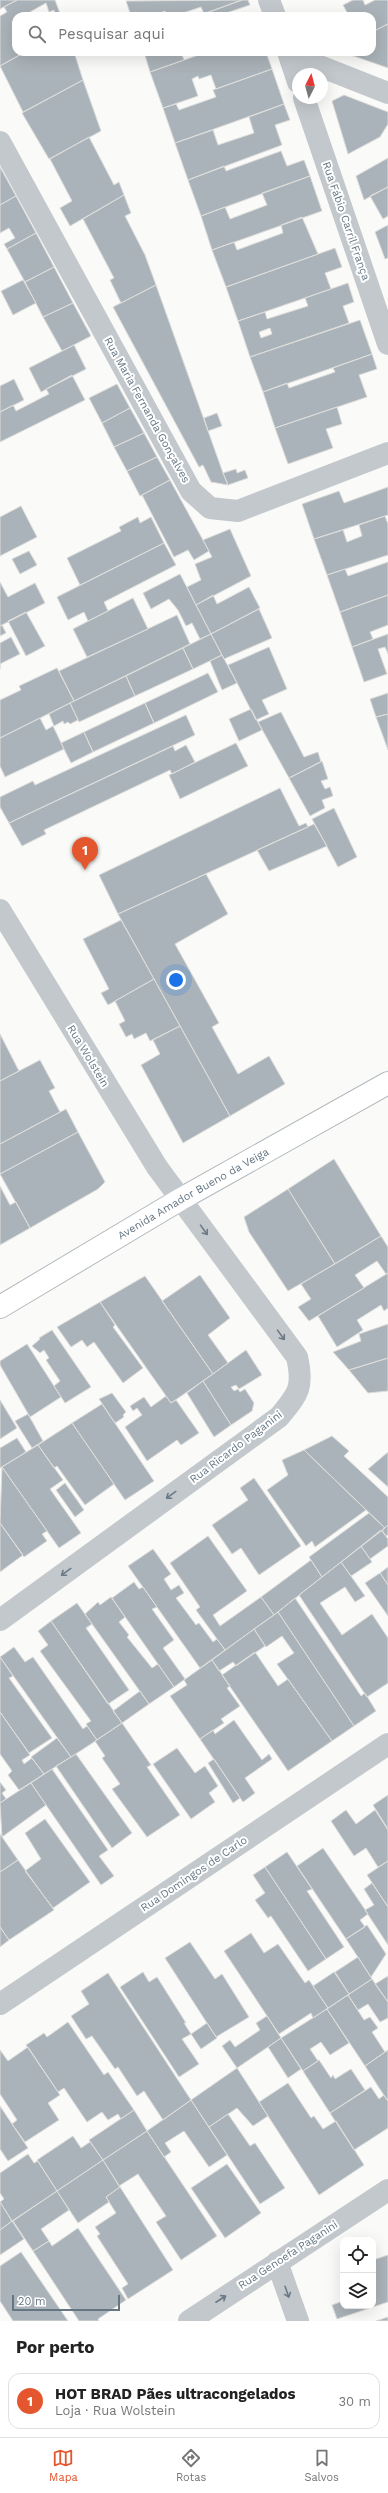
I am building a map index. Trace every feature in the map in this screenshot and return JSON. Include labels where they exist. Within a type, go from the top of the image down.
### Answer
[{"type":"main road","name":"Avenida Amador Bueno da Veiga","points":[[0,1307],[181,1199],[388,1083]]},
{"type":"street","points":[[269,0],[274,12]]},
{"type":"street","points":[[289,56],[293,68]]},
{"type":"street","points":[[296,56],[388,93]]},
{"type":"street","name":"Rua Fábio Carril França","points":[[306,104],[388,344]]},
{"type":"street","name":"Rua Maria Fernanda Gonçalves","points":[[0,142],[192,491],[210,508],[238,511],[388,453]]},
{"type":"street","name":"Rua Wolstein","points":[[0,910],[157,1167],[181,1199]]},
{"type":"street","name":"Rua Ricardo Paganini","points":[[0,1620],[279,1417],[296,1397],[301,1377],[297,1358],[181,1199]]},
{"type":"street","name":"Rua Domingos de Carlo","points":[[0,2004],[388,1744]]},
{"type":"street","name":"Rua Genoefa Paganini","points":[[189,2321],[388,2190]]},
{"type":"street","points":[[277,2262],[298,2321]]},
{"type":"building","points":[[0,0],[17,0],[0,9]]},
{"type":"building","points":[[17,0],[55,0],[60,12],[54,12],[54,10],[49,12],[46,3],[30,12],[12,12],[12,56],[18,56],[0,66],[0,16],[7,12],[4,7]]},
{"type":"building","points":[[242,0],[248,0],[250,5],[229,12],[208,12]]},
{"type":"building","points":[[242,0],[209,12],[203,12],[201,7],[186,12],[130,12],[126,1]]},
{"type":"building","points":[[353,0],[363,0],[365,5],[375,0],[388,0],[388,24],[376,30],[376,12],[347,12],[343,5]]},
{"type":"building","points":[[388,24],[388,68],[354,56],[376,56],[376,30]]},
{"type":"building","points":[[18,56],[75,56],[83,80],[23,112],[0,66]]},
{"type":"building","points":[[145,56],[182,56],[184,60],[150,72]]},
{"type":"building","points":[[196,56],[267,56],[272,69],[216,89],[211,75],[199,79],[198,76],[192,79],[198,96],[163,108],[150,72]]},
{"type":"building","points":[[272,69],[284,104],[175,143],[163,108],[176,104],[179,110],[216,97],[213,90]]},
{"type":"building","points":[[83,80],[101,131],[49,159],[22,113]]},
{"type":"building","points":[[344,95],[388,112],[388,124],[380,137],[348,154],[332,101]]},
{"type":"building","points":[[284,104],[290,120],[275,125],[282,145],[188,180],[175,143],[213,130],[218,145],[254,133],[249,117]]},
{"type":"building","points":[[89,137],[114,185],[119,182],[124,195],[70,226],[60,208],[72,201],[50,159]]},
{"type":"building","points":[[281,151],[287,166],[304,160],[310,176],[201,216],[188,180],[224,166],[226,171]]},
{"type":"building","points":[[388,158],[388,187],[364,200],[356,176]]},
{"type":"building","points":[[0,167],[16,196],[0,205]]},
{"type":"building","points":[[310,176],[322,211],[212,250],[201,216],[225,207],[230,219],[267,205],[262,193]]},
{"type":"building","points":[[388,187],[388,216],[383,219],[370,196]]},
{"type":"building","points":[[124,195],[131,213],[125,216],[145,255],[156,285],[121,303],[110,280],[114,278],[83,219]]},
{"type":"building","points":[[16,196],[36,233],[7,249],[4,244],[15,238],[9,228],[0,233],[0,205]]},
{"type":"building","points":[[302,217],[318,254],[226,287],[212,250],[234,242],[237,250],[283,233],[281,225]]},
{"type":"building","points":[[388,225],[388,258],[385,259],[375,232]]},
{"type":"building","points":[[36,233],[54,267],[25,282],[7,249]]},
{"type":"building","points":[[335,248],[342,267],[325,273],[331,289],[238,321],[226,287]]},
{"type":"building","points":[[54,267],[73,303],[43,317],[25,282]]},
{"type":"building","points":[[23,280],[36,303],[13,315],[1,291]]},
{"type":"building","points":[[348,283],[354,302],[343,306],[349,323],[250,357],[238,321],[265,312],[267,319],[308,306],[305,298]],"holes":[[[270,328],[272,334],[261,338],[259,332]]]},
{"type":"building","points":[[156,285],[228,485],[211,482],[203,465],[199,467],[113,307]]},
{"type":"building","points":[[73,303],[91,336],[62,351],[43,317]]},
{"type":"building","points":[[360,320],[372,354],[263,392],[250,357]]},
{"type":"building","points":[[74,345],[86,369],[41,392],[29,368]]},
{"type":"building","points":[[372,354],[377,369],[359,375],[367,397],[275,428],[263,392],[287,383],[289,388],[335,372],[333,368]]},
{"type":"building","points":[[72,375],[85,400],[0,442],[0,412],[13,405],[16,411],[49,394],[46,389]]},
{"type":"building","points":[[14,379],[24,400],[0,412],[0,386]]},
{"type":"building","points":[[117,384],[130,408],[102,423],[89,398]]},
{"type":"building","points":[[337,407],[342,424],[326,429],[333,448],[288,464],[275,428]]},
{"type":"building","points":[[130,408],[144,433],[114,447],[102,423]]},
{"type":"building","points":[[217,413],[222,426],[208,431],[204,418]]},
{"type":"building","points":[[144,433],[157,457],[127,471],[114,447]]},
{"type":"building","points":[[157,457],[170,480],[140,496],[127,471]]},
{"type":"building","points":[[236,469],[237,473],[245,470],[248,478],[228,485],[223,473]]},
{"type":"building","points":[[170,480],[209,551],[194,560],[188,550],[174,557],[142,495]]},
{"type":"building","points":[[388,487],[388,515],[314,539],[302,504],[339,491],[344,503]]},
{"type":"building","points":[[21,506],[37,537],[0,556],[0,517]]},
{"type":"building","points":[[385,516],[388,524],[388,555],[327,575],[314,539],[343,530],[347,542],[362,536],[359,525]]},
{"type":"building","points":[[138,517],[140,523],[151,517],[164,543],[80,585],[67,558],[121,531],[119,527]]},
{"type":"building","points":[[230,529],[251,576],[196,605],[187,587],[201,580],[195,564],[212,557],[203,540]]},
{"type":"building","points":[[164,543],[176,565],[104,602],[108,611],[88,621],[84,612],[68,620],[57,597]]},
{"type":"building","points":[[29,551],[37,565],[20,574],[12,559]]},
{"type":"building","points":[[388,562],[388,595],[340,612],[327,575],[345,569],[348,576]]},
{"type":"building","points":[[180,574],[211,634],[200,639],[192,623],[186,626],[178,610],[169,599],[151,609],[143,593]]},
{"type":"building","points":[[0,582],[8,597],[35,583],[45,603],[0,626]]},
{"type":"building","points":[[249,587],[260,608],[211,634],[196,605],[213,595],[217,604]]},
{"type":"building","points":[[388,595],[388,625],[370,632],[373,639],[352,647],[340,612]]},
{"type":"building","points":[[133,598],[148,629],[87,657],[73,629]]},
{"type":"building","points":[[259,609],[272,638],[224,659],[211,634]]},
{"type":"building","points":[[26,612],[45,646],[26,656],[8,621]]},
{"type":"building","points":[[177,615],[190,644],[74,701],[59,671]]},
{"type":"building","points":[[2,625],[6,633],[0,636],[0,626]]},
{"type":"building","points":[[211,634],[222,655],[193,669],[183,648]]},
{"type":"building","points":[[388,634],[388,654],[385,647],[378,649],[387,674],[364,682],[352,647]]},
{"type":"building","points":[[11,637],[20,654],[0,664],[0,643]]},
{"type":"building","points":[[269,647],[287,689],[262,700],[269,714],[256,720],[228,665]]},
{"type":"building","points":[[183,648],[193,669],[135,696],[126,676]]},
{"type":"building","points":[[222,655],[237,683],[222,690],[210,661]]},
{"type":"building","points":[[57,668],[74,701],[0,738],[0,700],[21,690],[19,686]]},
{"type":"building","points":[[208,673],[218,692],[154,723],[145,703]]},
{"type":"building","points":[[126,676],[135,696],[79,722],[70,703]]},
{"type":"building","points":[[388,693],[388,714],[376,717],[370,699]]},
{"type":"building","points":[[70,703],[78,720],[70,724],[68,722],[64,724],[63,721],[54,726],[49,714]]},
{"type":"building","points":[[145,703],[154,723],[93,752],[84,732]]},
{"type":"building","points":[[251,709],[262,730],[239,741],[229,719]]},
{"type":"building","points":[[281,712],[304,757],[318,752],[321,762],[289,778],[258,722]]},
{"type":"building","points":[[388,714],[388,750],[376,717]]},
{"type":"building","points":[[186,715],[195,735],[9,823],[0,807],[0,797],[33,781],[35,785]]},
{"type":"building","points":[[40,718],[46,730],[53,726],[64,749],[5,777],[0,766],[0,738]]},
{"type":"building","points":[[84,732],[93,752],[71,763],[61,743]]},
{"type":"building","points":[[236,743],[248,766],[180,799],[169,775]]},
{"type":"building","points":[[186,745],[195,762],[172,774],[170,770],[44,830],[46,834],[22,846],[9,823],[173,746],[175,751]]},
{"type":"building","points":[[322,761],[328,779],[321,781],[325,789],[330,787],[333,796],[322,800],[325,808],[310,816],[289,778]]},
{"type":"building","points":[[280,788],[299,826],[306,823],[308,827],[118,914],[99,875]]},
{"type":"building","points":[[334,808],[357,857],[338,867],[312,819]]},
{"type":"building","points":[[314,824],[327,846],[269,871],[257,850]]},
{"type":"building","points":[[206,874],[228,914],[175,944],[219,1023],[212,1027],[238,1074],[269,1056],[285,1084],[230,1116],[118,914]]},
{"type":"building","points":[[121,920],[154,979],[108,1005],[101,993],[109,989],[83,939]]},
{"type":"building","points":[[154,979],[180,1026],[150,1041],[146,1033],[134,1039],[132,1034],[126,1037],[119,1024],[125,1021],[115,1001]]},
{"type":"building","points":[[180,1026],[230,1116],[183,1143],[141,1065],[160,1054],[153,1040]]},
{"type":"building","points":[[0,1034],[19,1071],[0,1081]]},
{"type":"building","points":[[40,1060],[55,1088],[49,1091],[60,1112],[0,1144],[0,1081]]},
{"type":"building","points":[[66,1109],[78,1132],[0,1174],[0,1144]]},
{"type":"building","points":[[78,1132],[105,1182],[98,1189],[30,1228],[0,1174]]},
{"type":"building","points":[[334,1159],[381,1236],[335,1264],[288,1189]]},
{"type":"building","points":[[0,1186],[10,1205],[16,1202],[30,1228],[0,1245]]},
{"type":"building","points":[[288,1189],[335,1264],[288,1291],[249,1232],[244,1217]]},
{"type":"building","points":[[381,1236],[388,1247],[388,1273],[386,1274],[377,1261],[355,1275],[364,1288],[309,1321],[298,1307],[311,1299],[301,1284]]},
{"type":"building","points":[[388,1273],[388,1308],[384,1311],[381,1305],[357,1320],[363,1330],[337,1347],[318,1316]]},
{"type":"building","points":[[200,1275],[230,1318],[208,1335],[228,1363],[213,1374],[162,1301]]},
{"type":"building","points":[[145,1276],[213,1374],[171,1403],[100,1302]]},
{"type":"building","points":[[100,1302],[115,1325],[113,1327],[143,1368],[123,1383],[94,1342],[87,1347],[82,1340],[71,1347],[57,1327]]},
{"type":"building","points":[[388,1324],[388,1358],[349,1370],[333,1352],[361,1341],[359,1334]]},
{"type":"building","points":[[52,1330],[91,1387],[65,1403],[54,1386],[60,1381],[46,1360],[49,1358],[44,1350],[40,1353],[32,1346],[40,1339],[39,1338]]},
{"type":"building","points":[[27,1344],[61,1397],[30,1417],[0,1365],[0,1361]]},
{"type":"building","points":[[246,1350],[262,1375],[239,1389],[236,1385],[231,1387],[234,1391],[238,1389],[240,1392],[245,1389],[254,1403],[252,1411],[231,1425],[203,1381]]},
{"type":"building","points":[[388,1358],[388,1391],[368,1393],[349,1370]]},
{"type":"building","points":[[203,1381],[231,1425],[214,1437],[187,1393]]},
{"type":"building","points":[[112,1393],[126,1412],[123,1415],[124,1417],[115,1423],[99,1399]]},
{"type":"building","points":[[166,1396],[171,1403],[176,1400],[199,1433],[181,1445],[177,1440],[147,1461],[125,1427],[142,1415],[137,1408],[133,1411],[130,1406],[144,1397],[151,1407]]},
{"type":"building","points":[[0,1400],[17,1428],[0,1439]]},
{"type":"building","points":[[102,1404],[154,1481],[125,1500],[72,1423]]},
{"type":"building","points":[[28,1414],[43,1441],[32,1448],[15,1421]]},
{"type":"building","points":[[72,1423],[114,1484],[85,1505],[57,1466],[54,1468],[38,1445]]},
{"type":"building","points":[[332,1436],[349,1451],[344,1456],[388,1497],[388,1525],[385,1528],[304,1450]]},
{"type":"building","points":[[17,1438],[26,1452],[0,1468],[0,1448]]},
{"type":"building","points":[[38,1445],[63,1480],[50,1489],[81,1533],[59,1548],[2,1467]]},
{"type":"building","points":[[304,1450],[366,1510],[315,1547],[312,1541],[306,1546],[267,1490],[288,1475],[282,1460]]},
{"type":"building","points":[[388,1452],[388,1487],[368,1469]]},
{"type":"building","points":[[2,1467],[47,1531],[42,1534],[47,1541],[24,1557],[0,1523]]},
{"type":"building","points":[[254,1478],[301,1546],[259,1575],[241,1548],[232,1554],[212,1525],[248,1500],[240,1488]]},
{"type":"building","points":[[65,1483],[84,1510],[75,1517],[56,1490]]},
{"type":"building","points":[[369,1513],[385,1528],[322,1577],[309,1557]]},
{"type":"building","points":[[0,1523],[23,1555],[0,1572]]},
{"type":"building","points":[[388,1525],[388,1535],[386,1536],[382,1530]]},
{"type":"building","points":[[381,1530],[388,1539],[388,1546],[370,1559],[361,1546]]},
{"type":"building","points":[[208,1536],[247,1591],[213,1615],[220,1626],[261,1597],[274,1615],[225,1650],[196,1610],[200,1607],[170,1563]]},
{"type":"building","points":[[361,1546],[372,1562],[351,1576],[341,1562]]},
{"type":"building","points":[[153,1549],[171,1574],[164,1579],[171,1590],[179,1585],[184,1593],[176,1598],[196,1625],[199,1623],[213,1642],[217,1639],[225,1650],[200,1668],[128,1566]]},
{"type":"building","points":[[311,1560],[322,1577],[274,1615],[261,1597]]},
{"type":"building","points":[[341,1562],[365,1596],[355,1602],[345,1587],[320,1603],[342,1635],[372,1614],[388,1638],[388,1683],[367,1697],[299,1595]]},
{"type":"building","points":[[388,1567],[388,1585],[380,1573]]},
{"type":"building","points":[[380,1573],[388,1585],[388,1616],[365,1583]]},
{"type":"building","points":[[134,1582],[139,1589],[143,1587],[157,1607],[152,1609],[174,1640],[163,1648],[185,1679],[174,1687],[112,1598]]},
{"type":"building","points":[[111,1597],[125,1617],[119,1622],[129,1635],[127,1637],[152,1668],[158,1664],[174,1687],[149,1704],[85,1614],[98,1602],[100,1605]]},
{"type":"building","points":[[295,1598],[361,1696],[365,1693],[376,1711],[354,1726],[278,1612]]},
{"type":"building","points":[[77,1603],[92,1624],[86,1628],[129,1690],[108,1704],[51,1621]]},
{"type":"building","points":[[278,1612],[354,1726],[332,1741],[277,1664],[294,1653],[282,1636],[266,1647],[254,1629]]},
{"type":"building","points":[[51,1621],[122,1723],[97,1740],[86,1724],[91,1721],[40,1651],[48,1645],[38,1631]]},
{"type":"building","points":[[254,1629],[265,1646],[236,1666],[233,1662],[219,1671],[212,1660]]},
{"type":"building","points":[[14,1647],[25,1662],[33,1657],[83,1729],[87,1726],[97,1740],[71,1757],[0,1657]]},
{"type":"building","points":[[255,1652],[278,1686],[288,1679],[332,1741],[288,1771],[222,1675]]},
{"type":"building","points":[[0,1657],[13,1676],[9,1678],[52,1738],[29,1753],[0,1712]]},
{"type":"building","points":[[212,1660],[230,1686],[227,1688],[240,1706],[221,1719],[224,1723],[200,1739],[170,1696],[187,1685],[184,1680]]},
{"type":"building","points":[[140,1691],[149,1704],[122,1723],[113,1711]]},
{"type":"building","points":[[0,1712],[30,1755],[22,1760],[24,1764],[32,1758],[44,1774],[19,1790],[8,1775],[12,1771],[0,1754]]},
{"type":"building","points":[[234,1720],[262,1760],[269,1754],[272,1759],[245,1778],[255,1793],[243,1802],[200,1739],[213,1730],[215,1734]]},
{"type":"building","points":[[122,1723],[151,1765],[147,1767],[180,1815],[147,1837],[112,1789],[120,1784],[102,1758],[105,1756],[95,1741]]},
{"type":"building","points":[[57,1738],[71,1757],[44,1774],[31,1757]]},
{"type":"building","points":[[177,1748],[195,1773],[205,1766],[218,1786],[209,1793],[215,1802],[191,1819],[153,1764]]},
{"type":"building","points":[[76,1754],[132,1833],[112,1848],[56,1766]]},
{"type":"building","points":[[214,1759],[240,1798],[233,1803],[208,1763]]},
{"type":"building","points":[[52,1769],[108,1850],[99,1856],[114,1876],[101,1885],[31,1783]]},
{"type":"building","points":[[0,1782],[6,1790],[2,1793],[6,1799],[0,1803]]},
{"type":"building","points":[[31,1783],[46,1805],[2,1837],[0,1803]]},
{"type":"building","points":[[388,1795],[388,1829],[373,1805]]},
{"type":"building","points":[[346,1810],[356,1824],[375,1810],[388,1830],[388,1861],[378,1867],[366,1848],[354,1856],[331,1821]]},
{"type":"building","points":[[45,1819],[90,1882],[53,1908],[25,1871],[41,1859],[25,1833]]},
{"type":"building","points":[[0,1834],[18,1860],[0,1872]]},
{"type":"building","points":[[323,1848],[368,1914],[360,1920],[365,1927],[346,1939],[297,1866]]},
{"type":"building","points":[[287,1852],[312,1889],[307,1891],[344,1947],[326,1959],[265,1867]]},
{"type":"building","points":[[18,1860],[54,1910],[9,1940],[0,1927],[0,1872]]},
{"type":"building","points":[[388,1861],[388,1907],[367,1875]]},
{"type":"building","points":[[265,1867],[326,1959],[308,1971],[271,1916],[268,1918],[255,1900],[265,1893],[253,1875]]},
{"type":"building","points":[[372,1883],[388,1907],[388,1945],[365,1910],[374,1905],[364,1889]]},
{"type":"building","points":[[367,1925],[386,1954],[371,1977],[346,1939]]},
{"type":"building","points":[[0,1927],[9,1940],[0,1947]]},
{"type":"building","points":[[251,1933],[264,1953],[278,1944],[305,1983],[309,1980],[328,2008],[313,2018],[311,2013],[279,2034],[224,1951]]},
{"type":"building","points":[[190,1942],[215,1979],[222,1974],[249,2017],[216,2037],[165,1958]]},
{"type":"building","points":[[358,1957],[372,1979],[349,1994],[335,1972]]},
{"type":"building","points":[[143,1972],[149,1982],[157,1977],[186,2023],[184,2023],[191,2034],[182,2039],[199,2064],[179,2077],[120,1987]]},
{"type":"building","points":[[334,1972],[349,1994],[328,2008],[313,1986]]},
{"type":"building","points":[[108,1973],[191,2100],[163,2120],[144,2091],[137,2096],[118,2067],[115,2069],[92,2036],[86,2039],[71,2016],[89,2004],[81,1991]]},
{"type":"building","points":[[388,1976],[388,2002],[375,1984]]},
{"type":"building","points":[[372,1979],[388,2002],[388,2018],[380,2022],[368,2004],[358,2010],[348,1995]]},
{"type":"building","points":[[348,1995],[364,2020],[370,2017],[378,2028],[372,2032],[385,2052],[365,2066],[327,2009]]},
{"type":"building","points":[[327,2009],[349,2043],[330,2055],[321,2042],[310,2049],[318,2061],[303,2071],[281,2038]]},
{"type":"building","points":[[267,2016],[281,2038],[237,2068],[222,2046],[230,2040],[235,2047],[260,2030],[256,2023]]},
{"type":"building","points":[[68,2022],[104,2075],[108,2072],[134,2110],[121,2119],[118,2114],[108,2120],[102,2112],[87,2122],[64,2088],[58,2092],[26,2045],[44,2033],[47,2037]]},
{"type":"building","points":[[207,2023],[217,2038],[201,2049],[191,2034]]},
{"type":"building","points":[[281,2038],[301,2069],[288,2078],[268,2047]]},
{"type":"building","points":[[28,2047],[60,2095],[48,2103],[59,2120],[25,2142],[12,2124],[17,2120],[0,2094],[0,2050],[8,2061]]},
{"type":"building","points":[[388,2050],[388,2099],[387,2100],[365,2066]]},
{"type":"building","points":[[319,2060],[331,2078],[333,2075],[335,2079],[351,2069],[365,2090],[330,2113],[303,2071]]},
{"type":"building","points":[[237,2068],[268,2116],[253,2126],[237,2108],[209,2127],[191,2100]]},
{"type":"building","points":[[288,2083],[311,2118],[314,2116],[323,2129],[336,2121],[364,2165],[319,2195],[259,2102]]},
{"type":"building","points":[[371,2087],[379,2099],[384,2095],[388,2101],[388,2128],[354,2150],[330,2113]]},
{"type":"building","points":[[191,2100],[227,2155],[209,2167],[184,2131],[165,2143],[171,2152],[164,2157],[147,2131]]},
{"type":"building","points":[[0,2106],[28,2148],[8,2161],[0,2149]]},
{"type":"building","points":[[134,2110],[147,2131],[103,2160],[89,2140]]},
{"type":"building","points":[[228,2114],[250,2146],[255,2143],[285,2188],[260,2204],[209,2127]]},
{"type":"building","points":[[147,2131],[217,2236],[181,2260],[156,2222],[166,2216],[138,2174],[119,2186],[103,2160]]},
{"type":"building","points":[[73,2136],[81,2148],[90,2142],[103,2160],[57,2191],[37,2160]]},
{"type":"building","points":[[28,2154],[34,2163],[38,2161],[57,2191],[12,2221],[0,2202],[4,2199],[0,2193],[0,2173]]},
{"type":"building","points":[[103,2160],[120,2187],[106,2197],[109,2202],[78,2223],[57,2191]]},
{"type":"building","points":[[227,2164],[261,2213],[225,2238],[191,2188]]},
{"type":"building","points":[[120,2187],[173,2270],[128,2299],[122,2288],[128,2284],[97,2236],[100,2234],[95,2227],[116,2213],[106,2197]]},
{"type":"building","points":[[57,2191],[69,2210],[41,2229],[49,2241],[33,2251],[13,2221]]},
{"type":"building","points":[[0,2202],[12,2221],[0,2230]]},
{"type":"building","points":[[12,2221],[24,2239],[0,2255],[0,2230]]},
{"type":"building","points":[[78,2228],[126,2300],[98,2319],[99,2321],[79,2321],[33,2251],[49,2241],[52,2246]]},
{"type":"building","points":[[21,2252],[68,2321],[13,2321],[0,2301],[0,2266]]},
{"type":"building","points":[[388,2255],[388,2302],[376,2306],[376,2273],[376,2259]]},
{"type":"building","points":[[340,2302],[340,2309],[367,2309],[337,2319],[332,2305]]},
{"type":"building","points":[[388,2317],[388,2321],[376,2321]]},
{"type":"place","name":"HOT BRAD Pães ultracongelados","points":[[85,870]]}]
